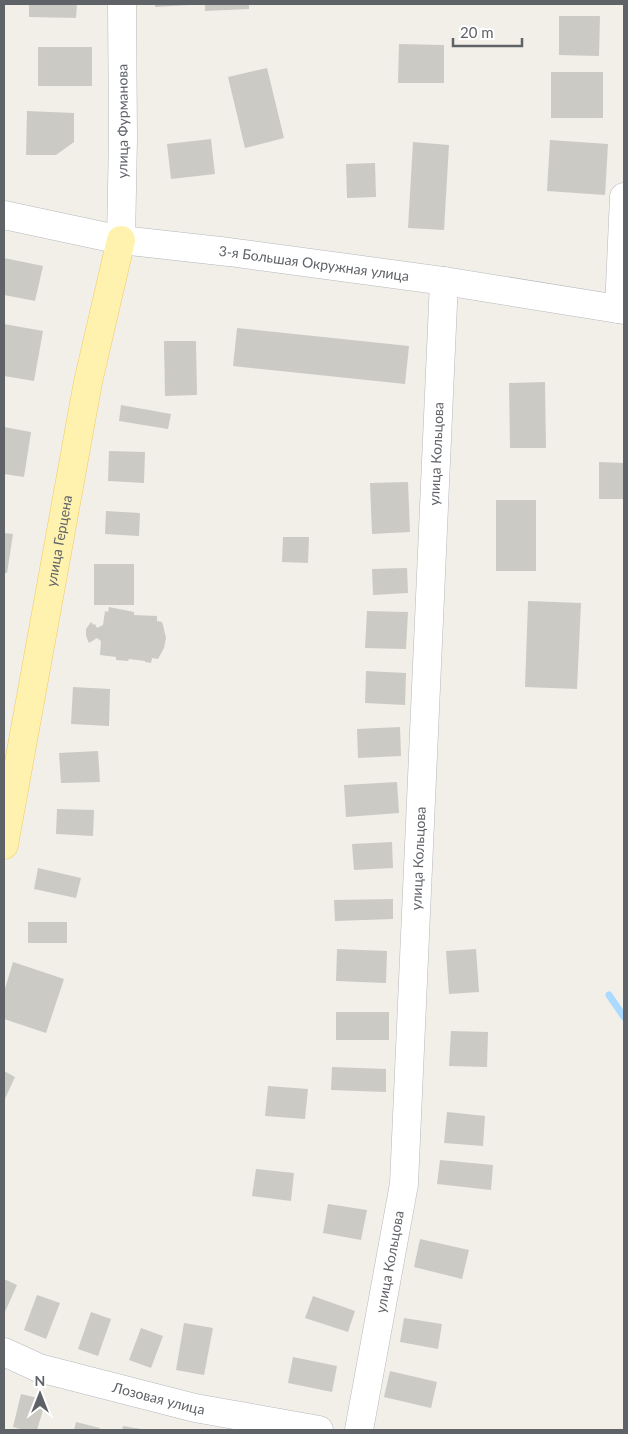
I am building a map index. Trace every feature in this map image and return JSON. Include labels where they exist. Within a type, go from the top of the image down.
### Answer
[{"type":"main road","name":"улица Герцена","points":[[4,845],[88,382],[122,240]]},
{"type":"street","name":"улица Фурманова","points":[[122,4],[122,240]]},
{"type":"street","points":[[621,310],[624,198]]},
{"type":"street","name":"3-я Большая Окружная улица","points":[[4,215],[122,240],[229,252],[444,282],[621,310]]},
{"type":"street","name":"улица Кольцова","points":[[359,1430],[404,1184],[444,282]]},
{"type":"street","name":"Лозовая улица","points":[[4,1352],[39,1368],[186,1405],[318,1430]]},
{"type":"building","points":[[29,4],[77,4],[76,18],[29,17]]},
{"type":"building","points":[[155,4],[190,4],[190,5],[155,7]]},
{"type":"building","points":[[205,4],[249,4],[249,9],[205,11]]},
{"type":"building","points":[[559,16],[600,16],[599,56],[559,55]]},
{"type":"building","points":[[399,44],[444,45],[444,83],[398,83]]},
{"type":"building","points":[[38,47],[92,47],[92,86],[38,86]]},
{"type":"building","points":[[267,68],[284,138],[245,148],[228,77]]},
{"type":"building","points":[[551,72],[603,72],[603,118],[551,118]]},
{"type":"building","points":[[27,111],[74,113],[74,142],[56,155],[26,155]]},
{"type":"building","points":[[211,139],[215,174],[171,179],[167,144]]},
{"type":"building","points":[[550,140],[608,144],[605,195],[547,191]]},
{"type":"building","points":[[413,142],[449,145],[444,230],[408,228]]},
{"type":"building","points":[[375,163],[376,197],[347,198],[346,164]]},
{"type":"building","points":[[4,258],[43,266],[35,301],[4,295]]},
{"type":"building","points":[[4,324],[43,331],[34,381],[4,376]]},
{"type":"building","points":[[237,328],[409,346],[405,384],[233,366]]},
{"type":"building","points":[[164,341],[196,341],[197,395],[165,396]]},
{"type":"building","points":[[545,382],[546,448],[510,448],[509,383]]},
{"type":"building","points":[[121,405],[171,414],[168,429],[119,421]]},
{"type":"building","points":[[4,427],[31,432],[24,477],[4,474]]},
{"type":"building","points":[[109,451],[145,452],[144,483],[108,481]]},
{"type":"building","points":[[599,462],[624,463],[624,499],[599,499]]},
{"type":"building","points":[[408,482],[410,532],[372,534],[370,483]]},
{"type":"building","points":[[496,500],[536,500],[536,571],[496,571]]},
{"type":"building","points":[[106,511],[140,513],[139,536],[105,534]]},
{"type":"building","points":[[4,533],[13,534],[7,573],[4,573]]},
{"type":"building","points":[[283,537],[309,537],[308,563],[282,562]]},
{"type":"building","points":[[94,564],[134,564],[134,605],[94,605]]},
{"type":"building","points":[[407,568],[408,593],[373,595],[372,569]]},
{"type":"building","points":[[528,601],[581,603],[577,689],[525,687]]},
{"type":"building","points":[[109,607],[134,612],[134,615],[157,616],[157,621],[162,622],[166,638],[164,648],[158,659],[152,658],[151,663],[129,659],[128,661],[116,660],[116,657],[100,655],[101,641],[97,638],[89,643],[86,629],[91,622],[97,628],[103,625],[105,611],[108,612]]},
{"type":"building","points":[[367,611],[408,612],[406,649],[365,648]]},
{"type":"building","points":[[366,671],[406,673],[405,705],[365,703]]},
{"type":"building","points":[[73,687],[110,689],[109,726],[71,724]]},
{"type":"building","points":[[400,727],[401,756],[358,758],[357,729]]},
{"type":"building","points":[[98,751],[100,782],[61,783],[59,753]]},
{"type":"building","points":[[397,782],[399,813],[346,817],[344,785]]},
{"type":"building","points":[[57,809],[94,810],[93,836],[56,834]]},
{"type":"building","points":[[392,842],[393,868],[354,870],[352,844]]},
{"type":"building","points":[[38,868],[81,878],[76,898],[34,889]]},
{"type":"building","points":[[393,899],[393,919],[335,921],[334,900]]},
{"type":"building","points":[[28,922],[67,922],[67,943],[28,943]]},
{"type":"building","points":[[337,949],[387,951],[386,983],[336,981]]},
{"type":"building","points":[[476,949],[479,992],[449,994],[446,951]]},
{"type":"building","points":[[13,962],[64,979],[46,1033],[4,1019],[4,992]]},
{"type":"building","points":[[336,1012],[389,1012],[389,1040],[336,1040]]},
{"type":"building","points":[[451,1031],[488,1032],[487,1067],[449,1066]]},
{"type":"building","points":[[332,1067],[386,1069],[386,1092],[331,1090]]},
{"type":"building","points":[[4,1071],[15,1077],[4,1101]]},
{"type":"building","points":[[268,1086],[308,1089],[305,1119],[265,1116]]},
{"type":"building","points":[[447,1112],[485,1116],[483,1146],[444,1143]]},
{"type":"building","points":[[440,1160],[493,1165],[491,1190],[437,1184]]},
{"type":"building","points":[[256,1169],[294,1173],[291,1201],[252,1196]]},
{"type":"building","points":[[328,1204],[367,1210],[361,1240],[323,1233]]},
{"type":"building","points":[[420,1239],[469,1250],[462,1279],[414,1267]]},
{"type":"building","points":[[4,1279],[17,1285],[4,1314]]},
{"type":"building","points":[[37,1295],[60,1303],[46,1339],[24,1330]]},
{"type":"building","points":[[313,1296],[355,1311],[348,1332],[305,1318]]},
{"type":"building","points":[[91,1312],[111,1319],[98,1356],[78,1349]]},
{"type":"building","points":[[404,1318],[442,1324],[438,1349],[400,1342]]},
{"type":"building","points":[[184,1323],[213,1328],[204,1375],[176,1370]]},
{"type":"building","points":[[141,1328],[163,1336],[151,1368],[129,1360]]},
{"type":"building","points":[[293,1357],[337,1366],[332,1392],[288,1383]]},
{"type":"building","points":[[390,1371],[437,1382],[431,1408],[384,1397]]},
{"type":"building","points":[[21,1394],[46,1400],[37,1430],[24,1430],[13,1427]]},
{"type":"building","points":[[76,1422],[100,1428],[99,1430],[74,1430]]},
{"type":"building","points":[[123,1426],[141,1429],[141,1430],[122,1430]]},
{"type":"waterway","points":[[609,995],[624,1017]]}]
